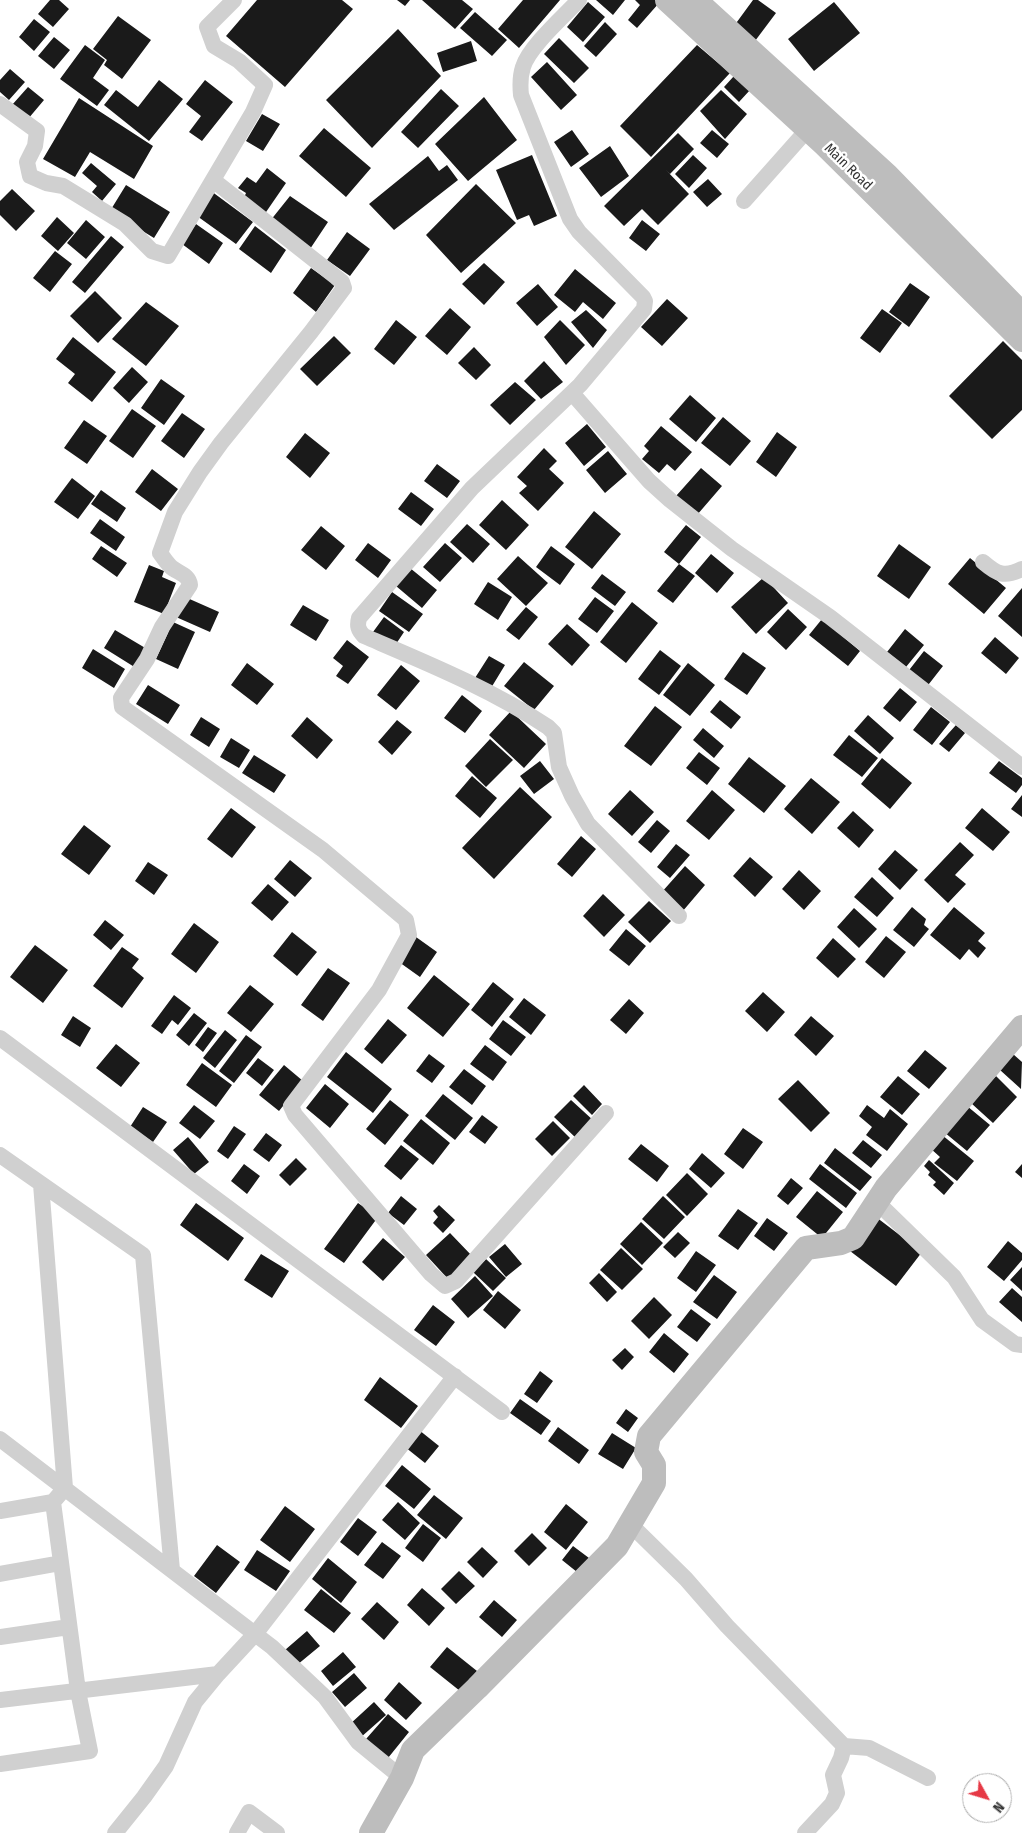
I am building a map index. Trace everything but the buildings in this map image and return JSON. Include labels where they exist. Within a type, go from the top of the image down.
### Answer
[{"type":"street","points":[[0,104],[37,131],[35,146],[27,162],[30,176],[46,183],[63,186],[125,224],[152,251],[168,256],[253,112],[265,85],[239,61],[214,46],[207,27],[234,0]]},
{"type":"street","points":[[579,0],[528,54],[520,80],[521,95],[570,219],[579,232],[643,297],[645,305],[642,312],[572,393],[472,488],[359,618],[359,630],[364,636],[439,668],[548,726],[554,733],[559,767],[572,796],[588,824],[679,916]]},
{"type":"street","name":"Main Road","points":[[667,0],[808,129],[1022,340]]},
{"type":"street","name":"Main Road","points":[[695,0],[887,175],[1022,314]]},
{"type":"street","points":[[744,201],[808,129]]},
{"type":"street","points":[[213,180],[336,277],[342,282],[344,288],[311,332],[221,443],[175,512],[160,553],[171,567],[189,580],[190,585],[162,627],[147,659],[121,698],[122,707],[323,850],[406,920],[409,935],[379,990],[291,1106],[295,1115],[341,1170],[431,1274],[445,1286],[456,1281],[606,1113]]},
{"type":"street","points":[[572,393],[649,481],[670,500],[732,549],[837,623],[1022,767]]},
{"type":"street","points":[[983,562],[995,572],[1011,575],[1022,569]]},
{"type":"street","points":[[371,1833],[402,1778],[413,1750],[617,1546],[654,1483],[654,1465],[646,1452],[649,1436],[806,1248],[841,1243],[853,1238],[886,1188],[1022,1027]]},
{"type":"street","points":[[0,1038],[502,1412]]},
{"type":"street","points":[[0,1155],[142,1255],[172,1570]]},
{"type":"street","points":[[0,1511],[53,1502],[65,1488],[41,1184]]},
{"type":"street","points":[[877,1202],[954,1277],[982,1320],[1015,1344],[1022,1345]]},
{"type":"street","points":[[115,1833],[166,1766],[195,1702],[218,1674],[256,1634],[455,1376]]},
{"type":"street","points":[[1,1441],[272,1647],[325,1696],[358,1742],[402,1778]]},
{"type":"street","points":[[0,1764],[90,1751],[78,1690],[53,1502]]},
{"type":"street","points":[[630,1524],[686,1580],[778,1680],[844,1746],[870,1748],[928,1778]]},
{"type":"street","points":[[0,1574],[61,1563]]},
{"type":"street","points":[[0,1637],[70,1627]]},
{"type":"street","points":[[0,1700],[218,1674]]},
{"type":"street","points":[[805,1833],[832,1804],[837,1793],[833,1775],[844,1746]]},
{"type":"street","points":[[237,1833],[249,1812],[277,1833]]}]
